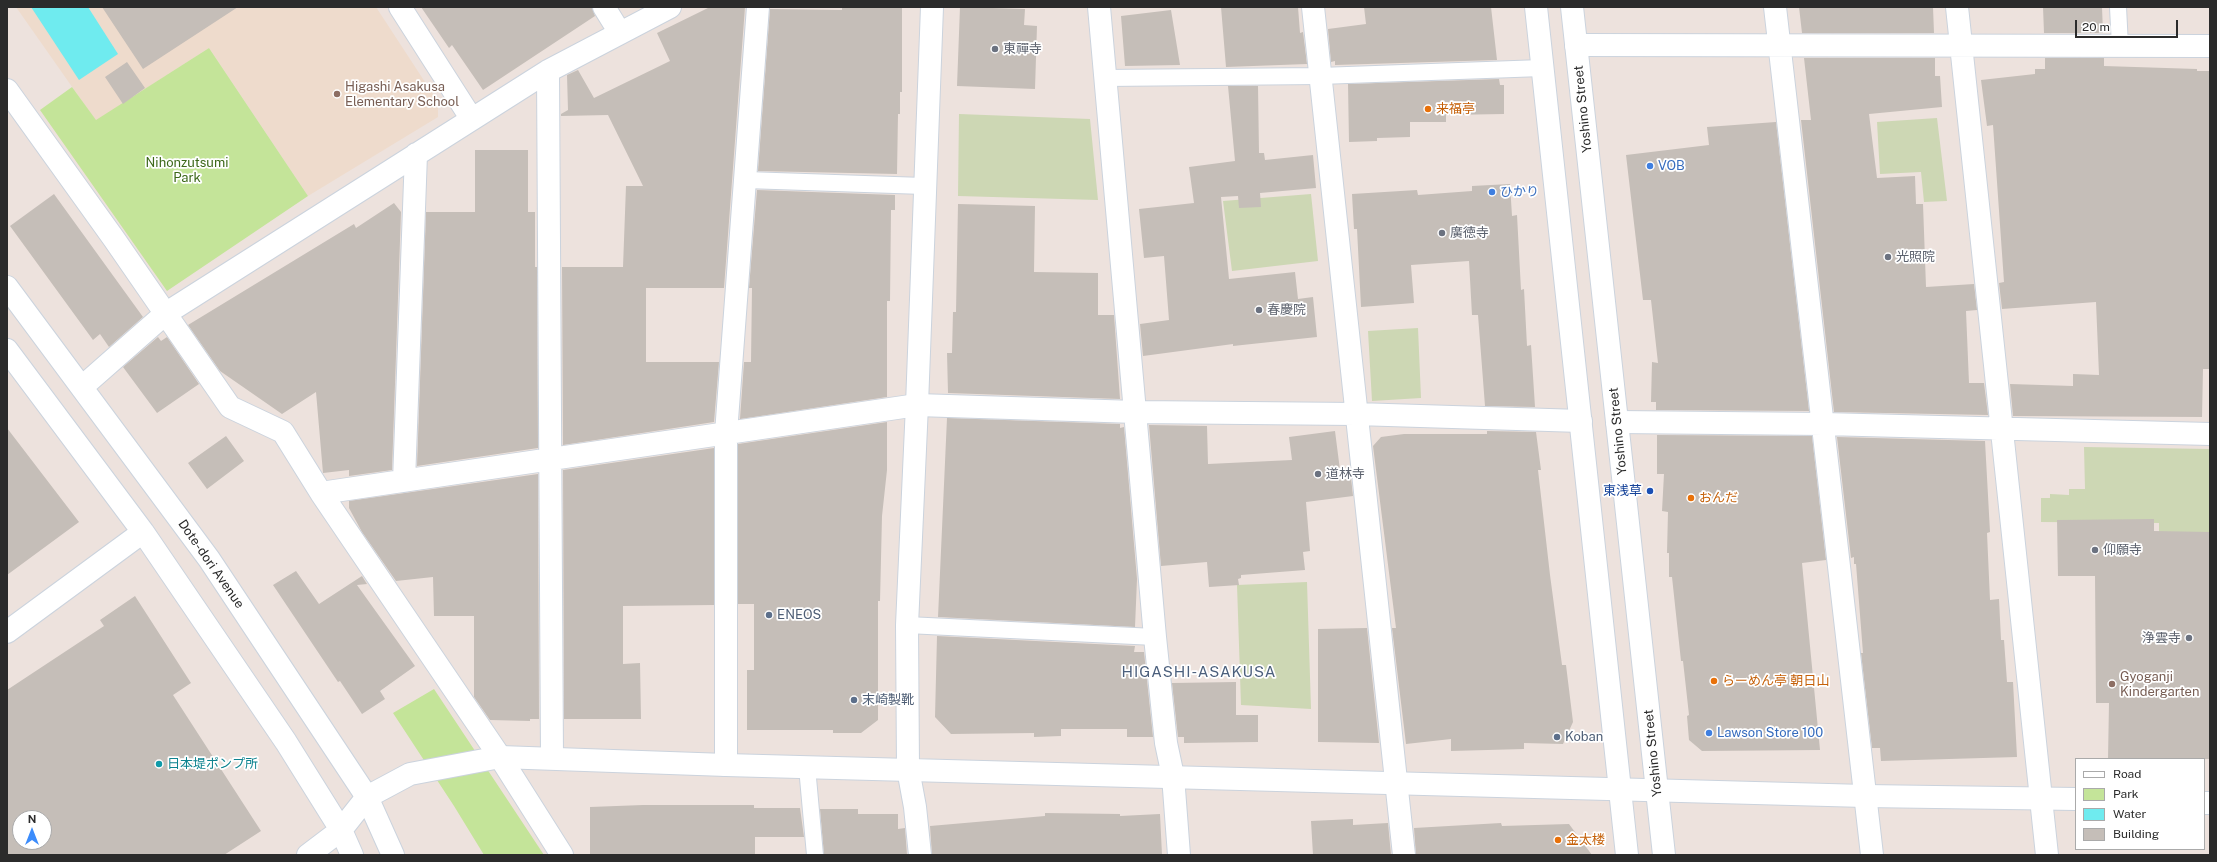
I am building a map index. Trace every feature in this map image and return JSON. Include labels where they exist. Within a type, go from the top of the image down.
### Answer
[{"type":"street","points":[[400,7],[471,118]]},
{"type":"street","points":[[604,7],[620,33]]},
{"type":"street","points":[[82,387],[165,314],[471,118],[548,71],[670,7]]},
{"type":"street","points":[[726,765],[726,433],[758,7]]},
{"type":"street","points":[[920,855],[915,807],[908,769],[906,625],[917,405],[924,186],[932,7]]},
{"type":"street","points":[[1099,7],[1104,78],[1136,412],[1155,637],[1166,744],[1173,776],[1179,855]]},
{"type":"street","points":[[1313,7],[1404,855]]},
{"type":"street","points":[[1536,7],[1627,855]]},
{"type":"street","name":"Yoshino Street","points":[[1572,7],[1664,855]]},
{"type":"street","points":[[1775,7],[1824,424],[1872,855]]},
{"type":"street","points":[[1957,7],[2047,855]]},
{"type":"street","points":[[1576,45],[1962,47],[2210,46]]},
{"type":"street","points":[[548,71],[549,459],[552,758]]},
{"type":"street","points":[[7,90],[230,407],[283,432],[321,493],[500,757],[562,855]]},
{"type":"street","points":[[404,480],[416,154]]},
{"type":"street","name":"Dote-dori Avenue","points":[[7,287],[209,559],[367,796],[393,855]]},
{"type":"street","points":[[7,350],[143,532],[286,742],[341,830],[352,855]]},
{"type":"street","points":[[321,493],[917,405],[1136,412],[1356,414],[1580,421]]},
{"type":"street","points":[[1617,422],[1824,424],[2210,434]]},
{"type":"street","points":[[7,632],[143,532]]},
{"type":"street","points":[[308,855],[341,830],[367,796],[410,774],[500,757],[726,765],[1865,796],[2075,799]]},
{"type":"lane","points":[[2118,7],[2120,46]]},
{"type":"lane","points":[[1104,78],[1320,76],[1542,68]]},
{"type":"lane","points":[[746,180],[924,186]]},
{"type":"lane","points":[[906,625],[1155,637]]},
{"type":"lane","points":[[808,767],[815,855]]},
{"type":"shaded area","name":"Higashi Asakusa Elementary School","points":[[16,7],[376,7],[438,102],[438,117],[308,196],[209,48],[96,121]]},
{"type":"green space","name":"Nihonzutsumi Park","points":[[209,48],[308,196],[167,291],[40,110],[72,87],[96,120]]},
{"type":"green space","points":[[959,114],[1090,119],[1098,200],[958,196]]},
{"type":"green space","points":[[1937,118],[1947,201],[1924,202],[1921,172],[1880,174],[1877,122]]},
{"type":"green space","points":[[1311,194],[1318,261],[1232,271],[1223,201]]},
{"type":"green space","points":[[1418,328],[1421,398],[1372,401],[1368,331]]},
{"type":"green space","points":[[2084,447],[2210,449],[2210,537],[2159,537],[2159,523],[2041,522],[2041,498],[2050,498],[2050,494],[2069,495],[2069,489],[2085,489]]},
{"type":"green space","points":[[1307,582],[1311,709],[1241,705],[1237,585]]},
{"type":"green space","points":[[434,689],[544,855],[484,855],[393,713]]},
{"type":"water","points":[[31,7],[88,7],[118,54],[79,80]]},
{"type":"building","points":[[102,7],[238,7],[143,69]]},
{"type":"building","points":[[421,7],[592,7],[595,16],[483,90],[452,45],[449,48]]},
{"type":"building","points":[[710,7],[745,7],[724,288],[646,288],[646,362],[719,362],[714,422],[563,445],[562,267],[623,267],[626,186],[643,186],[608,115],[561,116],[561,114],[568,110],[567,75],[578,70],[594,98],[670,61],[657,33]]},
{"type":"building","points":[[842,7],[902,7],[902,92],[900,92],[900,114],[898,114],[897,174],[758,171],[770,9],[842,10]]},
{"type":"building","points":[[960,7],[1025,9],[1024,25],[1037,26],[1035,89],[957,86]]},
{"type":"building","points":[[1221,7],[1298,7],[1300,33],[1303,32],[1307,64],[1226,67]]},
{"type":"building","points":[[1364,7],[1491,7],[1497,60],[1335,65],[1335,61],[1331,62],[1328,29],[1366,24]]},
{"type":"building","points":[[1799,7],[1933,7],[1934,33],[1802,33]]},
{"type":"building","points":[[2043,7],[2102,7],[2103,33],[2044,33]]},
{"type":"building","points":[[1171,10],[1180,65],[1125,66],[1121,16]]},
{"type":"building","points":[[1804,58],[1935,58],[1935,76],[1940,76],[1942,107],[1869,114],[1877,178],[1915,176],[1916,204],[1923,204],[1926,287],[1974,284],[1977,310],[1966,311],[1969,383],[1984,383],[1988,415],[1834,412],[1801,120],[1811,120]]},
{"type":"building","points":[[2045,58],[2104,58],[2104,66],[2197,69],[2197,71],[2210,71],[2210,369],[2203,369],[2202,417],[2013,416],[2010,384],[2073,386],[2073,374],[2099,375],[2096,302],[2002,309],[1999,283],[2004,282],[1993,125],[1987,126],[1981,80],[2035,74],[2035,69],[2045,69]]},
{"type":"building","points":[[127,62],[145,88],[123,104],[105,77]]},
{"type":"building","points":[[1499,79],[1500,85],[1504,85],[1504,114],[1446,115],[1446,122],[1410,122],[1410,137],[1377,138],[1377,141],[1349,142],[1348,84]]},
{"type":"building","points":[[1228,86],[1258,86],[1259,153],[1264,153],[1265,160],[1313,155],[1316,188],[1260,193],[1261,207],[1239,208],[1238,196],[1221,197],[1229,279],[1295,272],[1298,299],[1313,297],[1317,337],[1233,346],[1233,344],[1143,356],[1140,324],[1169,320],[1164,256],[1144,258],[1139,209],[1194,203],[1189,167],[1235,161]]},
{"type":"building","points":[[1776,122],[1809,411],[1656,410],[1656,402],[1651,402],[1652,362],[1658,363],[1651,300],[1643,300],[1626,155],[1709,145],[1707,127]]},
{"type":"building","points":[[475,150],[528,150],[528,212],[535,212],[535,267],[537,267],[538,448],[417,466],[426,212],[475,212]]},
{"type":"building","points":[[1510,184],[1512,216],[1517,215],[1521,290],[1524,289],[1527,346],[1531,345],[1535,407],[1485,406],[1478,315],[1472,315],[1469,261],[1411,265],[1414,303],[1361,307],[1357,229],[1354,229],[1352,194],[1417,190],[1418,195],[1472,191],[1472,186]]},
{"type":"building","points":[[757,190],[895,195],[895,210],[891,210],[890,301],[887,301],[887,397],[740,419],[744,362],[751,362],[752,288],[749,288]]},
{"type":"building","points":[[54,194],[143,317],[109,347],[100,334],[93,340],[10,226]]},
{"type":"building","points":[[394,203],[401,212],[392,470],[349,476],[349,470],[323,473],[316,392],[282,414],[220,371],[188,325],[354,224],[356,228]]},
{"type":"building","points":[[958,204],[1035,206],[1034,272],[1098,273],[1098,315],[1114,315],[1120,399],[948,393],[947,353],[952,353],[953,312],[956,312]]},
{"type":"building","points":[[158,337],[161,341],[167,337],[199,384],[157,413],[123,367]]},
{"type":"building","points":[[947,418],[1120,424],[1120,428],[1124,427],[1137,579],[1135,627],[938,617]]},
{"type":"building","points":[[887,422],[887,470],[882,516],[880,601],[878,601],[878,720],[861,733],[833,733],[833,730],[747,730],[747,670],[754,670],[754,604],[738,604],[738,444]]},
{"type":"building","points":[[1149,425],[1207,426],[1208,464],[1292,460],[1289,437],[1335,431],[1341,478],[1350,469],[1353,496],[1306,502],[1310,551],[1303,552],[1305,570],[1241,575],[1241,578],[1238,579],[1239,585],[1209,587],[1207,562],[1161,566]]},
{"type":"building","points":[[7,428],[79,522],[7,575]]},
{"type":"building","points":[[1487,431],[1536,432],[1541,470],[1538,470],[1550,575],[1562,665],[1566,665],[1573,722],[1563,744],[1524,743],[1524,749],[1451,751],[1451,739],[1406,744],[1392,628],[1396,628],[1373,446],[1381,437],[1404,434],[1487,434]]},
{"type":"building","points":[[1657,435],[1812,436],[1826,560],[1802,563],[1820,750],[1702,751],[1689,740],[1687,716],[1689,715],[1683,661],[1681,661],[1672,577],[1669,577],[1669,553],[1667,553],[1668,512],[1662,511],[1664,474],[1657,474]]},
{"type":"building","points":[[226,436],[244,461],[207,489],[188,463]]},
{"type":"building","points":[[1837,437],[1985,441],[1990,532],[1987,533],[1990,600],[1999,599],[2001,640],[2004,640],[2007,682],[2013,682],[2017,757],[1881,761],[1880,748],[1872,748],[1861,653],[1863,653],[1856,564],[1854,564],[1854,557],[1851,558]]},
{"type":"building","points":[[714,448],[714,605],[623,606],[623,664],[640,663],[641,719],[564,719],[563,470]]},
{"type":"building","points":[[538,474],[539,719],[530,719],[530,721],[490,720],[474,697],[474,616],[434,616],[433,577],[396,581],[362,532],[349,508],[349,501]]},
{"type":"building","points":[[2154,519],[2154,531],[2210,532],[2210,759],[2108,758],[2109,703],[2096,703],[2095,576],[2058,576],[2057,520]]},
{"type":"building","points":[[296,571],[319,604],[362,576],[367,584],[357,585],[415,666],[380,691],[385,699],[362,714],[340,681],[338,682],[273,585]]},
{"type":"building","points":[[135,596],[191,683],[173,695],[261,831],[224,855],[7,855],[7,690],[104,626],[100,620]]},
{"type":"building","points":[[1367,628],[1379,743],[1318,742],[1318,629]]},
{"type":"building","points":[[937,636],[1135,646],[1134,652],[1144,652],[1153,737],[1127,737],[1127,729],[1061,729],[1061,736],[1034,737],[1034,733],[951,734],[935,717]]},
{"type":"building","points":[[1236,682],[1236,715],[1258,715],[1258,742],[1184,743],[1184,737],[1178,737],[1172,683]]},
{"type":"building","points":[[643,805],[754,805],[754,808],[800,808],[804,837],[755,837],[755,855],[590,855],[590,807]]},
{"type":"building","points":[[820,809],[858,809],[858,814],[898,814],[898,829],[905,828],[907,855],[824,855]]},
{"type":"building","points":[[1045,813],[1120,814],[1120,816],[1160,814],[1162,855],[932,855],[930,826],[1045,816]]},
{"type":"building","points":[[1353,819],[1353,825],[1388,823],[1391,855],[1313,855],[1311,821]]},
{"type":"building","points":[[1501,823],[1502,826],[1569,824],[1592,855],[1416,855],[1414,828]]},
{"type":"place","name":"東禪寺","points":[[995,49]]},
{"type":"place","name":"Higashi Asakusa Elementary School","points":[[337,94]]},
{"type":"place","name":"来福亭","points":[[1428,109]]},
{"type":"place","name":"VOB","points":[[1650,166]]},
{"type":"place","name":"ひかり","points":[[1492,192]]},
{"type":"place","name":"廣徳寺","points":[[1442,233]]},
{"type":"place","name":"光照院","points":[[1888,257]]},
{"type":"place","name":"春慶院","points":[[1259,310]]},
{"type":"place","name":"道林寺","points":[[1318,474]]},
{"type":"place","name":"東浅草","points":[[1650,491]]},
{"type":"place","name":"おんだ","points":[[1691,498]]},
{"type":"place","name":"仰願寺","points":[[2095,550]]},
{"type":"place","name":"ENEOS","points":[[769,615]]},
{"type":"place","name":"浄雲寺","points":[[2189,638]]},
{"type":"place","name":"らーめん亭 朝日山","points":[[1714,681]]},
{"type":"place","name":"Gyoganji Kindergarten","points":[[2112,684]]},
{"type":"place","name":"末崎製靴","points":[[854,700]]},
{"type":"place","name":"Lawson Store 100","points":[[1709,733]]},
{"type":"place","name":"Koban","points":[[1557,737]]},
{"type":"place","name":"日本堤ポンプ所","points":[[159,764]]},
{"type":"place","name":"金太楼","points":[[1558,840]]},
{"type":"district","name":"HIGASHI-ASAKUSA","points":[[1199,672]]}]
